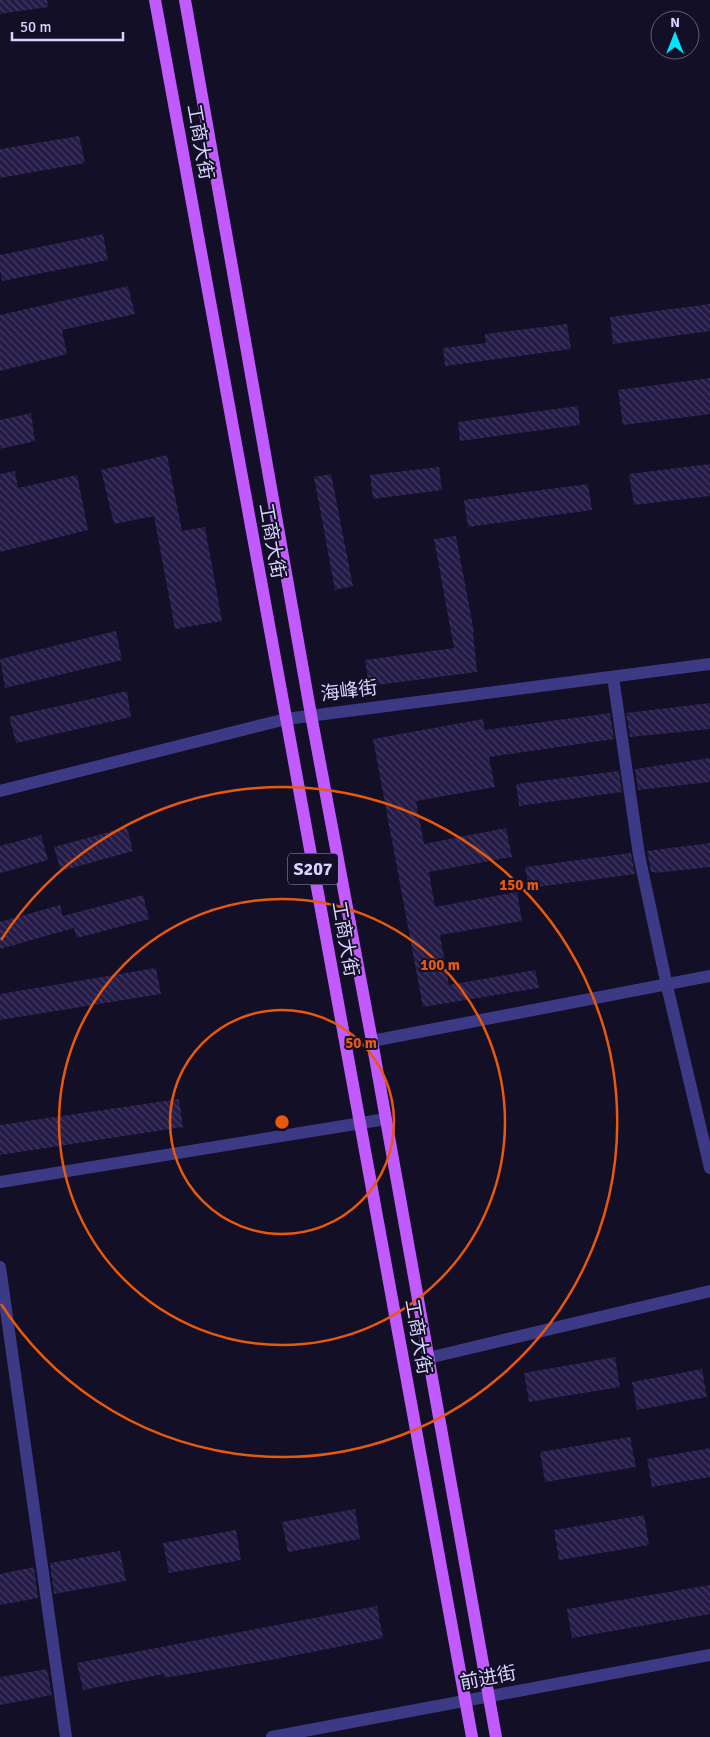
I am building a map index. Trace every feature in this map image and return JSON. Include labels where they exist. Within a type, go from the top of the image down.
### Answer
[{"type":"main road","name":"工商大街","points":[[155,0],[472,1737]]},
{"type":"main road","name":"工商大街","points":[[185,0],[311,715],[372,1041],[496,1737]]},
{"type":"street","name":"海峰街","points":[[0,791],[286,719],[710,664]]},
{"type":"street","points":[[613,677],[639,855],[667,986],[710,1168]]},
{"type":"street","points":[[372,1041],[710,976]]},
{"type":"street","points":[[0,1182],[386,1119]]},
{"type":"street","points":[[0,1267],[66,1737]]},
{"type":"street","points":[[428,1358],[710,1292]]},
{"type":"street","name":"前进街","points":[[272,1737],[710,1655]]},
{"type":"building","points":[[0,0],[47,0],[48,7],[0,14]]},
{"type":"building","points":[[79,136],[85,163],[0,178],[0,149]]},
{"type":"building","points":[[103,234],[108,260],[2,281],[0,255]]},
{"type":"building","points":[[128,286],[135,314],[62,330],[67,354],[0,371],[0,315]]},
{"type":"building","points":[[710,304],[710,331],[613,344],[610,317]]},
{"type":"building","points":[[567,324],[571,349],[445,366],[443,348],[486,343],[485,334]]},
{"type":"building","points":[[710,378],[710,414],[623,425],[618,390]]},
{"type":"building","points":[[578,406],[580,425],[460,441],[458,422]]},
{"type":"building","points":[[31,413],[35,441],[0,449],[0,420]]},
{"type":"building","points":[[167,455],[182,531],[205,527],[222,621],[175,629],[154,516],[114,524],[101,470]]},
{"type":"building","points":[[710,464],[710,496],[634,505],[629,474]]},
{"type":"building","points":[[439,467],[442,490],[373,499],[370,475]]},
{"type":"building","points":[[15,471],[18,488],[77,475],[88,530],[0,552],[0,474]]},
{"type":"building","points":[[331,474],[353,586],[335,590],[314,477]]},
{"type":"building","points":[[588,484],[592,510],[468,527],[464,500]]},
{"type":"building","points":[[456,536],[474,632],[477,672],[369,686],[365,660],[454,648],[434,539]]},
{"type":"building","points":[[116,631],[122,660],[5,688],[0,659]]},
{"type":"building","points":[[127,691],[131,717],[16,743],[9,717]]},
{"type":"building","points":[[710,703],[710,729],[630,737],[626,713]]},
{"type":"building","points":[[610,713],[614,739],[489,757],[495,787],[416,801],[424,844],[506,828],[512,857],[429,872],[435,907],[517,892],[522,921],[440,935],[449,985],[535,970],[539,988],[423,1007],[373,739],[483,719],[485,730]]},
{"type":"building","points":[[710,758],[710,782],[638,790],[635,769]]},
{"type":"building","points":[[619,771],[622,792],[519,806],[516,784]]},
{"type":"building","points":[[127,827],[133,851],[61,871],[54,847]]},
{"type":"building","points":[[41,835],[48,860],[0,873],[0,846]]},
{"type":"building","points":[[710,843],[710,867],[651,872],[647,851]]},
{"type":"building","points":[[631,853],[635,874],[529,888],[525,867]]},
{"type":"building","points":[[143,895],[149,919],[77,938],[74,928],[0,949],[0,922],[60,905],[63,916]]},
{"type":"building","points":[[156,968],[161,994],[0,1020],[0,994]]},
{"type":"building","points":[[179,1099],[183,1127],[0,1155],[0,1125]]},
{"type":"building","points":[[615,1357],[620,1387],[529,1402],[524,1373]]},
{"type":"building","points":[[702,1369],[707,1397],[637,1410],[632,1382]]},
{"type":"building","points":[[630,1437],[636,1467],[545,1482],[540,1452]]},
{"type":"building","points":[[710,1448],[710,1477],[652,1487],[647,1459]]},
{"type":"building","points":[[355,1509],[360,1539],[288,1552],[282,1522]]},
{"type":"building","points":[[644,1515],[649,1545],[559,1560],[554,1530]]},
{"type":"building","points":[[236,1530],[241,1560],[169,1573],[163,1543]]},
{"type":"building","points":[[120,1551],[126,1581],[54,1594],[50,1563]]},
{"type":"building","points":[[34,1567],[38,1598],[0,1605],[0,1574]]},
{"type":"building","points":[[710,1585],[710,1614],[572,1638],[567,1609]]},
{"type":"building","points":[[377,1606],[383,1638],[276,1659],[164,1678],[164,1674],[83,1690],[77,1663]]},
{"type":"building","points":[[47,1669],[52,1695],[0,1705],[0,1677]]}]
